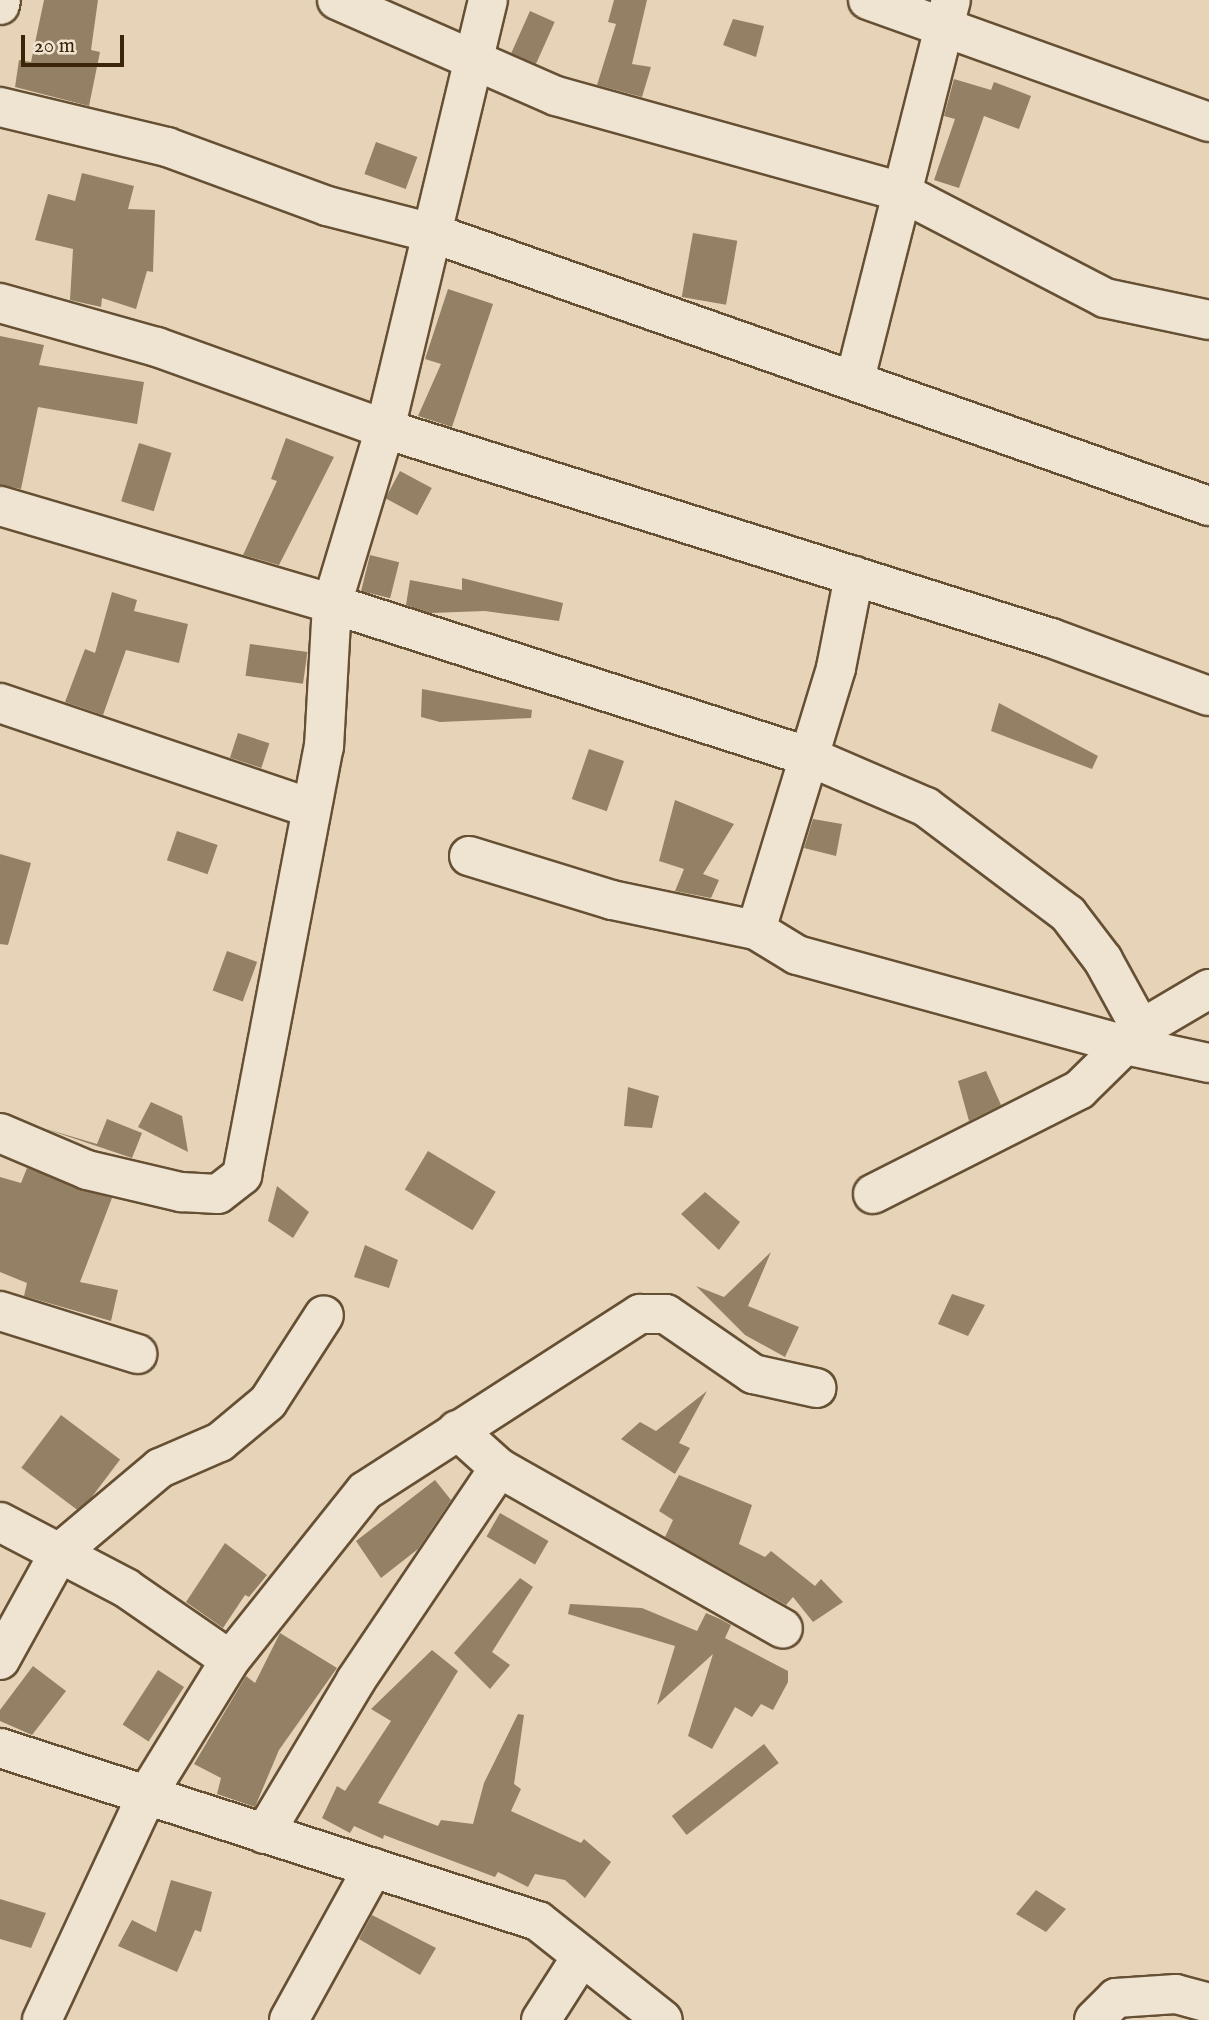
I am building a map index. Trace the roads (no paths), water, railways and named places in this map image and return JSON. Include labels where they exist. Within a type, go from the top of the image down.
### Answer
[{"type":"street","points":[[337,0],[556,96],[899,191],[1105,299],[1209,320]]},
{"type":"street","points":[[0,1133],[86,1170],[181,1192],[218,1194],[242,1175],[324,747],[332,604],[384,429],[471,60],[488,0]]},
{"type":"street","points":[[868,0],[947,13],[1209,122]]},
{"type":"street","points":[[855,379],[899,191],[947,13]]},
{"type":"street","points":[[0,107],[167,147],[327,206],[432,233],[855,379],[955,420],[1209,506]]},
{"type":"street","points":[[0,303],[157,347],[384,429],[1051,638],[1209,696]]},
{"type":"street","points":[[0,506],[332,604],[810,757],[926,807],[1068,914],[1103,960],[1133,1037]]},
{"type":"street","points":[[756,930],[836,668],[854,576]]},
{"type":"street","points":[[0,703],[311,808]]},
{"type":"street","points":[[469,856],[612,900],[756,930],[797,955],[1133,1037],[1209,1063]]},
{"type":"street","points":[[873,1194],[1079,1090],[1133,1037],[1209,989]]},
{"type":"street","points":[[0,1311],[137,1354]]},
{"type":"street","points":[[42,2020],[148,1793],[230,1660],[365,1491],[640,1314],[666,1314],[753,1374],[816,1388]]},
{"type":"street","points":[[0,1660],[60,1553],[160,1468],[220,1442],[268,1402],[324,1315]]},
{"type":"street","points":[[457,1430],[499,1468],[783,1629]]},
{"type":"street","points":[[264,1834],[356,1680],[499,1468]]},
{"type":"street","points":[[0,1522],[126,1588],[230,1660]]},
{"type":"street","points":[[0,1748],[148,1793],[264,1834],[538,1921],[663,2020]]},
{"type":"street","points":[[289,2020],[373,1868]]},
{"type":"street","points":[[541,2020],[582,1956]]},
{"type":"street","points":[[1094,2020],[1116,1998],[1177,1994],[1209,2003]]}]
